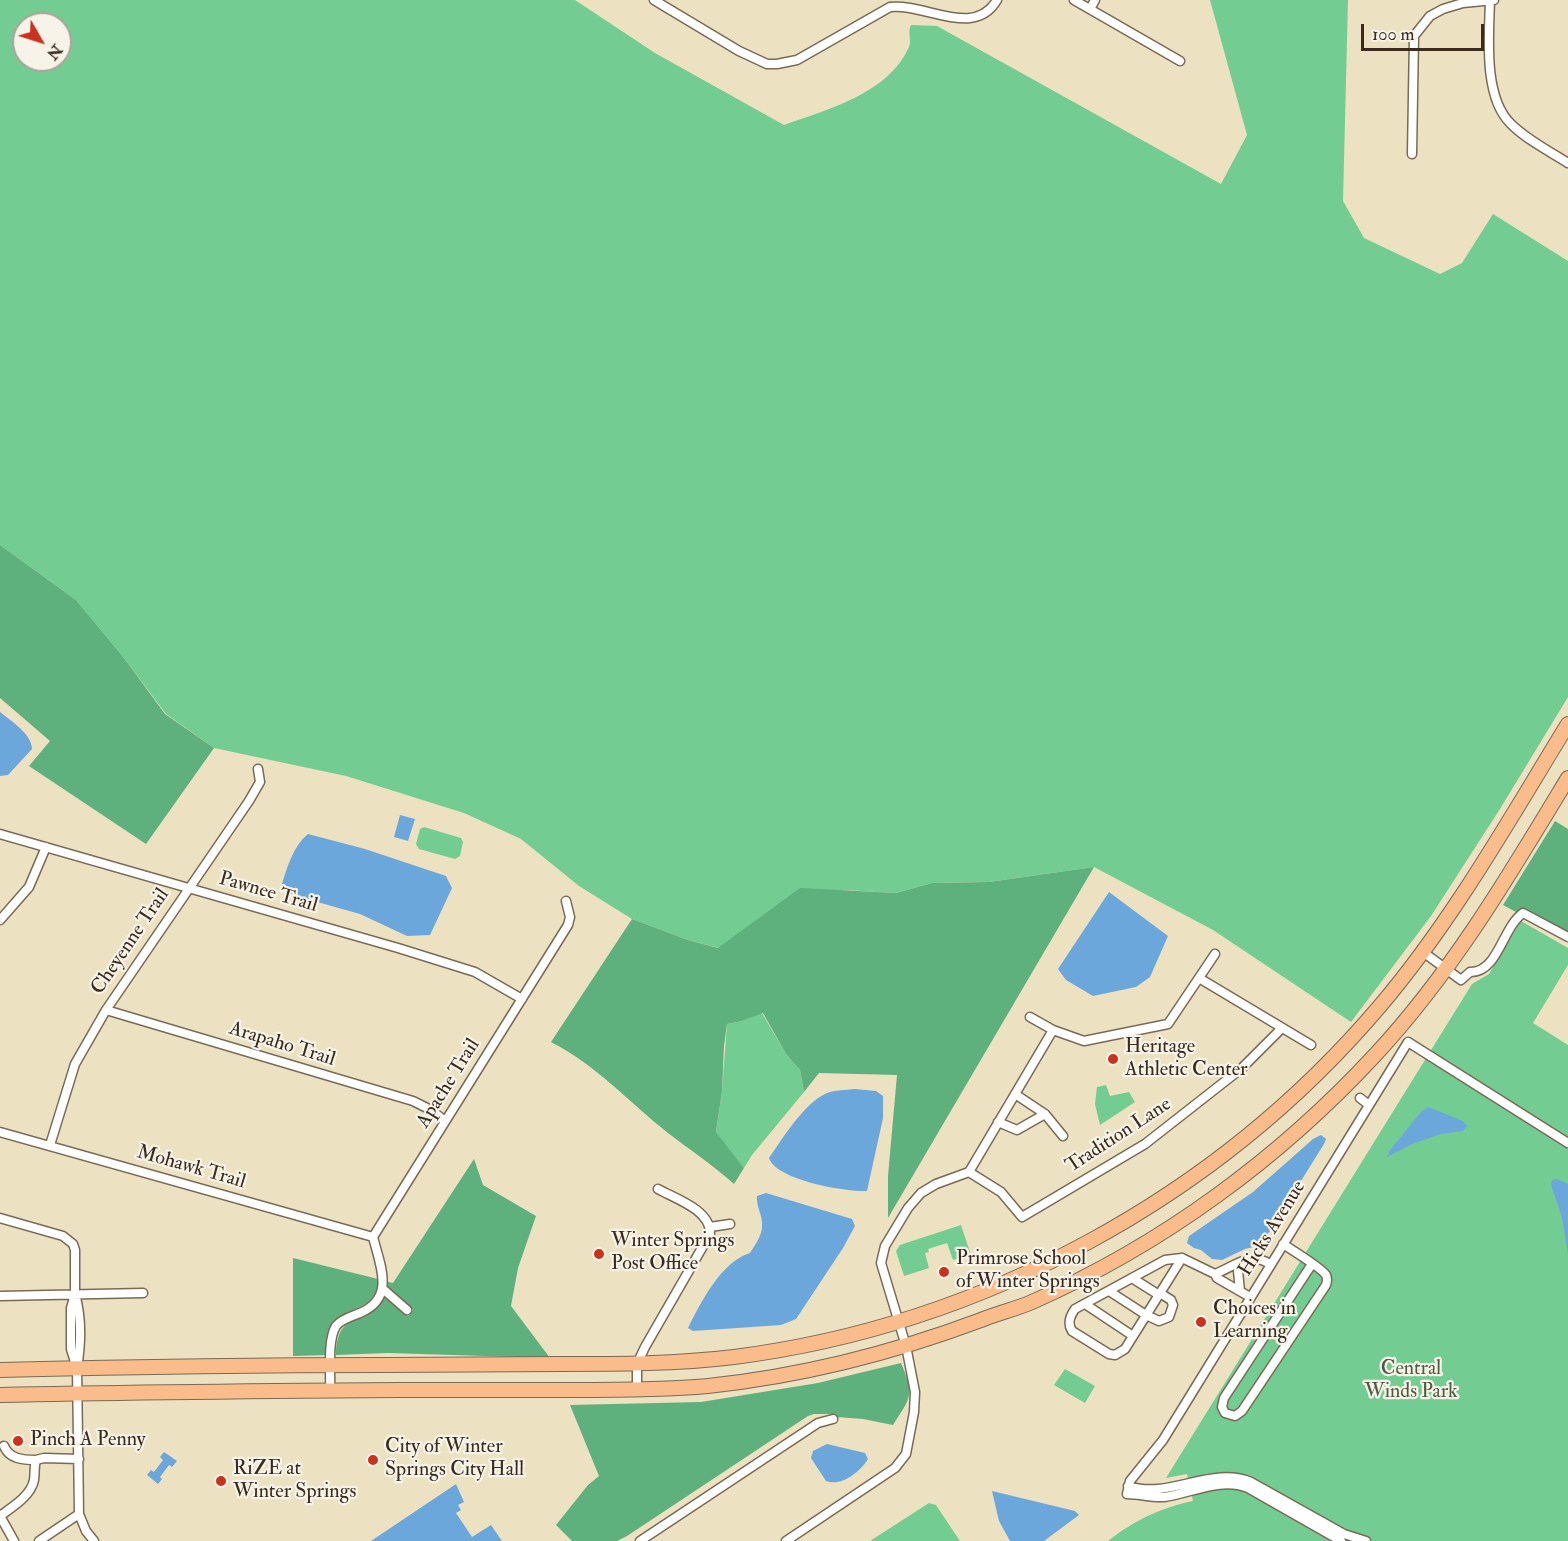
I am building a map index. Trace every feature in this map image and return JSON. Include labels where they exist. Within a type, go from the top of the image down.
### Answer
[{"type":"main road","points":[[0,1370],[331,1365],[637,1364],[701,1360],[768,1352],[834,1339],[898,1322],[955,1302],[1042,1266],[1111,1229],[1186,1182],[1263,1123],[1309,1081],[1379,1007],[1423,952],[1466,889],[1568,724]]},
{"type":"main road","points":[[0,1395],[330,1390],[638,1390],[704,1386],[773,1377],[840,1364],[906,1346],[1026,1305],[1126,1254],[1202,1206],[1274,1151],[1331,1100],[1379,1051],[1446,969],[1511,871],[1568,778]]},
{"type":"street","points":[[654,0],[739,51],[767,64],[777,64],[797,60],[890,7],[903,6],[968,20],[986,14],[997,0]]},
{"type":"street","points":[[1074,0],[1180,61]]},
{"type":"street","points":[[1090,9],[1095,0]]},
{"type":"street","points":[[1412,154],[1414,36],[1430,16],[1443,9],[1462,3],[1491,1],[1490,80],[1499,106],[1508,123],[1524,136],[1568,163]]},
{"type":"street","name":"Cheyenne Trail","points":[[50,1145],[75,1064],[106,1010],[260,782],[258,769]]},
{"type":"street","name":"Pawnee Trail","points":[[0,834],[475,972],[522,999]]},
{"type":"street","points":[[0,920],[29,888],[46,847]]},
{"type":"street","name":"Apache Trail","points":[[373,1237],[568,926],[570,917],[566,901]]},
{"type":"street","points":[[1423,952],[1461,980],[1470,972],[1478,973],[1484,969],[1494,956],[1513,921],[1523,913],[1568,937]]},
{"type":"street","points":[[1030,1017],[1053,1030],[1084,1041],[1168,1024],[1215,954]]},
{"type":"street","points":[[1199,978],[1311,1045]]},
{"type":"street","name":"Arapaho Trail","points":[[106,1010],[413,1101],[431,1110],[445,1121]]},
{"type":"street","name":"Tradition Lane","points":[[969,1172],[1001,1192],[1022,1217],[1145,1144],[1242,1068],[1282,1028]]},
{"type":"street","points":[[786,1541],[895,1468],[903,1459],[914,1412],[915,1392],[906,1346],[880,1263],[885,1246],[908,1208],[921,1193],[936,1184],[969,1172],[1053,1030]]},
{"type":"street","name":"Hicks Avenue","points":[[1128,1490],[1130,1482],[1163,1440],[1408,1042],[1568,1143]]},
{"type":"street","points":[[1015,1095],[1045,1114],[1063,1136]]},
{"type":"street","points":[[1360,1098],[1369,1105]]},
{"type":"street","points":[[998,1122],[1017,1130],[1045,1114]]},
{"type":"street","name":"Mohawk Trail","points":[[0,1132],[373,1237]]},
{"type":"street","points":[[638,1390],[637,1364],[710,1234],[710,1227],[706,1219],[697,1210],[658,1189]]},
{"type":"street","points":[[0,1218],[69,1240],[75,1250],[75,1294],[79,1309],[80,1351],[77,1368],[80,1514],[92,1540]]},
{"type":"street","points":[[710,1227],[730,1224]]},
{"type":"street","points":[[330,1390],[331,1346],[336,1327],[341,1322],[366,1311],[381,1296],[384,1284],[373,1237]]},
{"type":"street","points":[[1283,1244],[1312,1264],[1326,1275],[1326,1285],[1242,1411],[1235,1416],[1228,1415],[1222,1407],[1224,1398],[1312,1264]]},
{"type":"street","points":[[1215,1274],[1252,1257],[1261,1258],[1270,1264]]},
{"type":"street","points":[[1182,1258],[1125,1349],[1115,1355],[1109,1354],[1069,1327],[1075,1310],[1165,1260],[1182,1258],[1215,1274],[1217,1278],[1250,1297]]},
{"type":"street","points":[[1240,1291],[1238,1271],[1242,1262]]},
{"type":"street","points":[[1109,1291],[1159,1321],[1169,1317],[1173,1305],[1170,1300],[1132,1278]]},
{"type":"street","points":[[383,1288],[407,1310]]},
{"type":"street","points":[[0,1296],[143,1293]]},
{"type":"street","points":[[1084,1304],[1133,1336]]},
{"type":"street","points":[[640,1541],[818,1423],[833,1419]]},
{"type":"street","points":[[4,1446],[12,1457],[36,1460],[44,1458],[79,1459]]},
{"type":"street","points":[[14,1541],[0,1516],[31,1487],[36,1460]]},
{"type":"street","points":[[1128,1490],[1158,1490],[1222,1477],[1239,1478],[1251,1482],[1344,1534],[1366,1541]]},
{"type":"street","points":[[1128,1490],[1152,1497],[1165,1497],[1223,1483],[1236,1484],[1248,1488],[1341,1541]]},
{"type":"street","points":[[39,1541],[80,1514]]},
{"type":"street","points":[[654,1541],[663,1526]]},
{"type":"green space","points":[[0,0],[575,0],[655,53],[784,125],[837,106],[872,88],[887,77],[909,47],[911,25],[937,26],[1221,184],[1247,135],[1210,0],[1348,0],[1343,201],[1364,238],[1440,274],[1462,263],[1493,214],[1568,261],[1568,697],[1431,916],[1351,1022],[1213,930],[1094,867],[989,882],[932,883],[896,893],[844,890],[756,922],[719,948],[688,940],[632,919],[579,886],[521,839],[464,813],[346,776],[214,748],[166,714],[76,600],[0,545]]},
{"type":"green space","points":[[0,545],[76,600],[124,658],[165,714],[214,748],[146,844],[29,766],[50,741],[0,698]]},
{"type":"green space","points":[[1555,821],[1568,829],[1568,932],[1528,910],[1522,909],[1516,912],[1503,905]]},
{"type":"green space","points":[[424,827],[461,838],[463,842],[460,856],[455,859],[419,849],[416,844],[420,829]]},
{"type":"green space","points":[[1094,867],[888,1218],[888,1176],[897,1075],[819,1073],[804,1092],[800,1070],[786,1054],[763,1013],[727,1024],[722,1091],[716,1132],[744,1168],[734,1184],[668,1133],[598,1073],[551,1042],[632,919],[688,940],[718,948],[800,888],[896,893],[932,883],[989,882]]},
{"type":"green space","name":"Central Winds Park","points":[[1521,921],[1568,948],[1568,965],[1533,1023],[1568,1045],[1568,1541],[1108,1541],[1148,1516],[1193,1501],[1187,1474],[1166,1478],[1472,984],[1489,974]]},
{"type":"green space","points":[[762,1013],[786,1054],[800,1070],[804,1092],[744,1168],[716,1133],[727,1024]]},
{"type":"green space","points":[[1106,1085],[1110,1096],[1129,1092],[1135,1102],[1100,1125],[1095,1104],[1097,1087]]},
{"type":"green space","points":[[474,1159],[483,1185],[536,1216],[518,1268],[511,1306],[550,1358],[388,1353],[336,1355],[341,1330],[347,1324],[369,1313],[385,1296],[408,1316],[413,1310],[388,1288],[388,1282],[393,1283]]},
{"type":"green space","points":[[961,1225],[971,1255],[953,1260],[947,1243],[928,1249],[929,1252],[925,1253],[929,1268],[904,1276],[896,1251],[900,1245]]},
{"type":"green space","points":[[293,1258],[378,1279],[377,1290],[369,1302],[340,1317],[334,1323],[328,1338],[327,1355],[293,1356]]},
{"type":"green space","points":[[901,1363],[908,1382],[909,1396],[893,1425],[837,1417],[836,1414],[814,1414],[617,1541],[572,1541],[556,1525],[588,1485],[599,1476],[570,1405],[701,1402],[818,1383]]},
{"type":"green space","points":[[1065,1369],[1095,1386],[1085,1403],[1054,1385]]},
{"type":"green space","points":[[929,1503],[936,1505],[960,1541],[870,1541]]},
{"type":"water","points":[[0,712],[25,733],[32,749],[8,775],[0,776]]},
{"type":"water","points":[[400,815],[415,819],[408,841],[394,837]]},
{"type":"water","points":[[308,834],[365,849],[446,876],[452,888],[430,935],[407,936],[360,914],[296,896],[281,888],[294,852]]},
{"type":"water","points":[[1109,892],[1168,936],[1150,977],[1136,987],[1093,996],[1066,980],[1058,969]]},
{"type":"water","points":[[855,1089],[876,1091],[883,1096],[883,1118],[867,1191],[812,1183],[784,1173],[774,1166],[769,1158],[810,1105],[827,1093]]},
{"type":"water","points":[[1428,1107],[1463,1121],[1467,1126],[1463,1131],[1441,1134],[1412,1144],[1387,1157],[1390,1150],[1421,1112]]},
{"type":"water","points":[[1321,1135],[1326,1139],[1324,1144],[1261,1245],[1245,1249],[1222,1260],[1212,1259],[1187,1243],[1189,1236],[1253,1192],[1313,1139]]},
{"type":"water","points":[[1557,1179],[1568,1184],[1568,1254],[1562,1217],[1551,1185],[1552,1180]]},
{"type":"water","points":[[766,1193],[852,1219],[855,1226],[796,1319],[781,1325],[693,1331],[688,1328],[713,1284],[730,1265],[750,1253],[758,1240],[762,1222],[757,1196]]},
{"type":"water","points":[[827,1444],[865,1453],[868,1459],[850,1477],[838,1482],[826,1481],[811,1458],[813,1451]]},
{"type":"water","points":[[164,1452],[177,1461],[172,1467],[169,1465],[158,1484],[147,1475],[151,1470],[154,1472],[163,1460],[160,1457]]},
{"type":"water","points":[[456,1484],[464,1502],[458,1505],[461,1510],[456,1513],[472,1537],[491,1525],[502,1541],[371,1541]]},
{"type":"water","points":[[992,1491],[1075,1511],[1079,1515],[1044,1541],[1010,1541],[999,1521]]},
{"type":"place","name":"Heritage Athletic Center","points":[[1113,1059]]},
{"type":"place","name":"Winter Springs Post Office","points":[[599,1254]]},
{"type":"place","name":"Primrose School of Winter Springs","points":[[944,1272]]},
{"type":"place","name":"Choices in Learning","points":[[1201,1322]]},
{"type":"place","name":"Pinch A Penny","points":[[18,1441]]},
{"type":"place","name":"City of Winter Springs City Hall","points":[[373,1460]]},
{"type":"place","name":"RiZE at Winter Springs","points":[[221,1481]]}]
